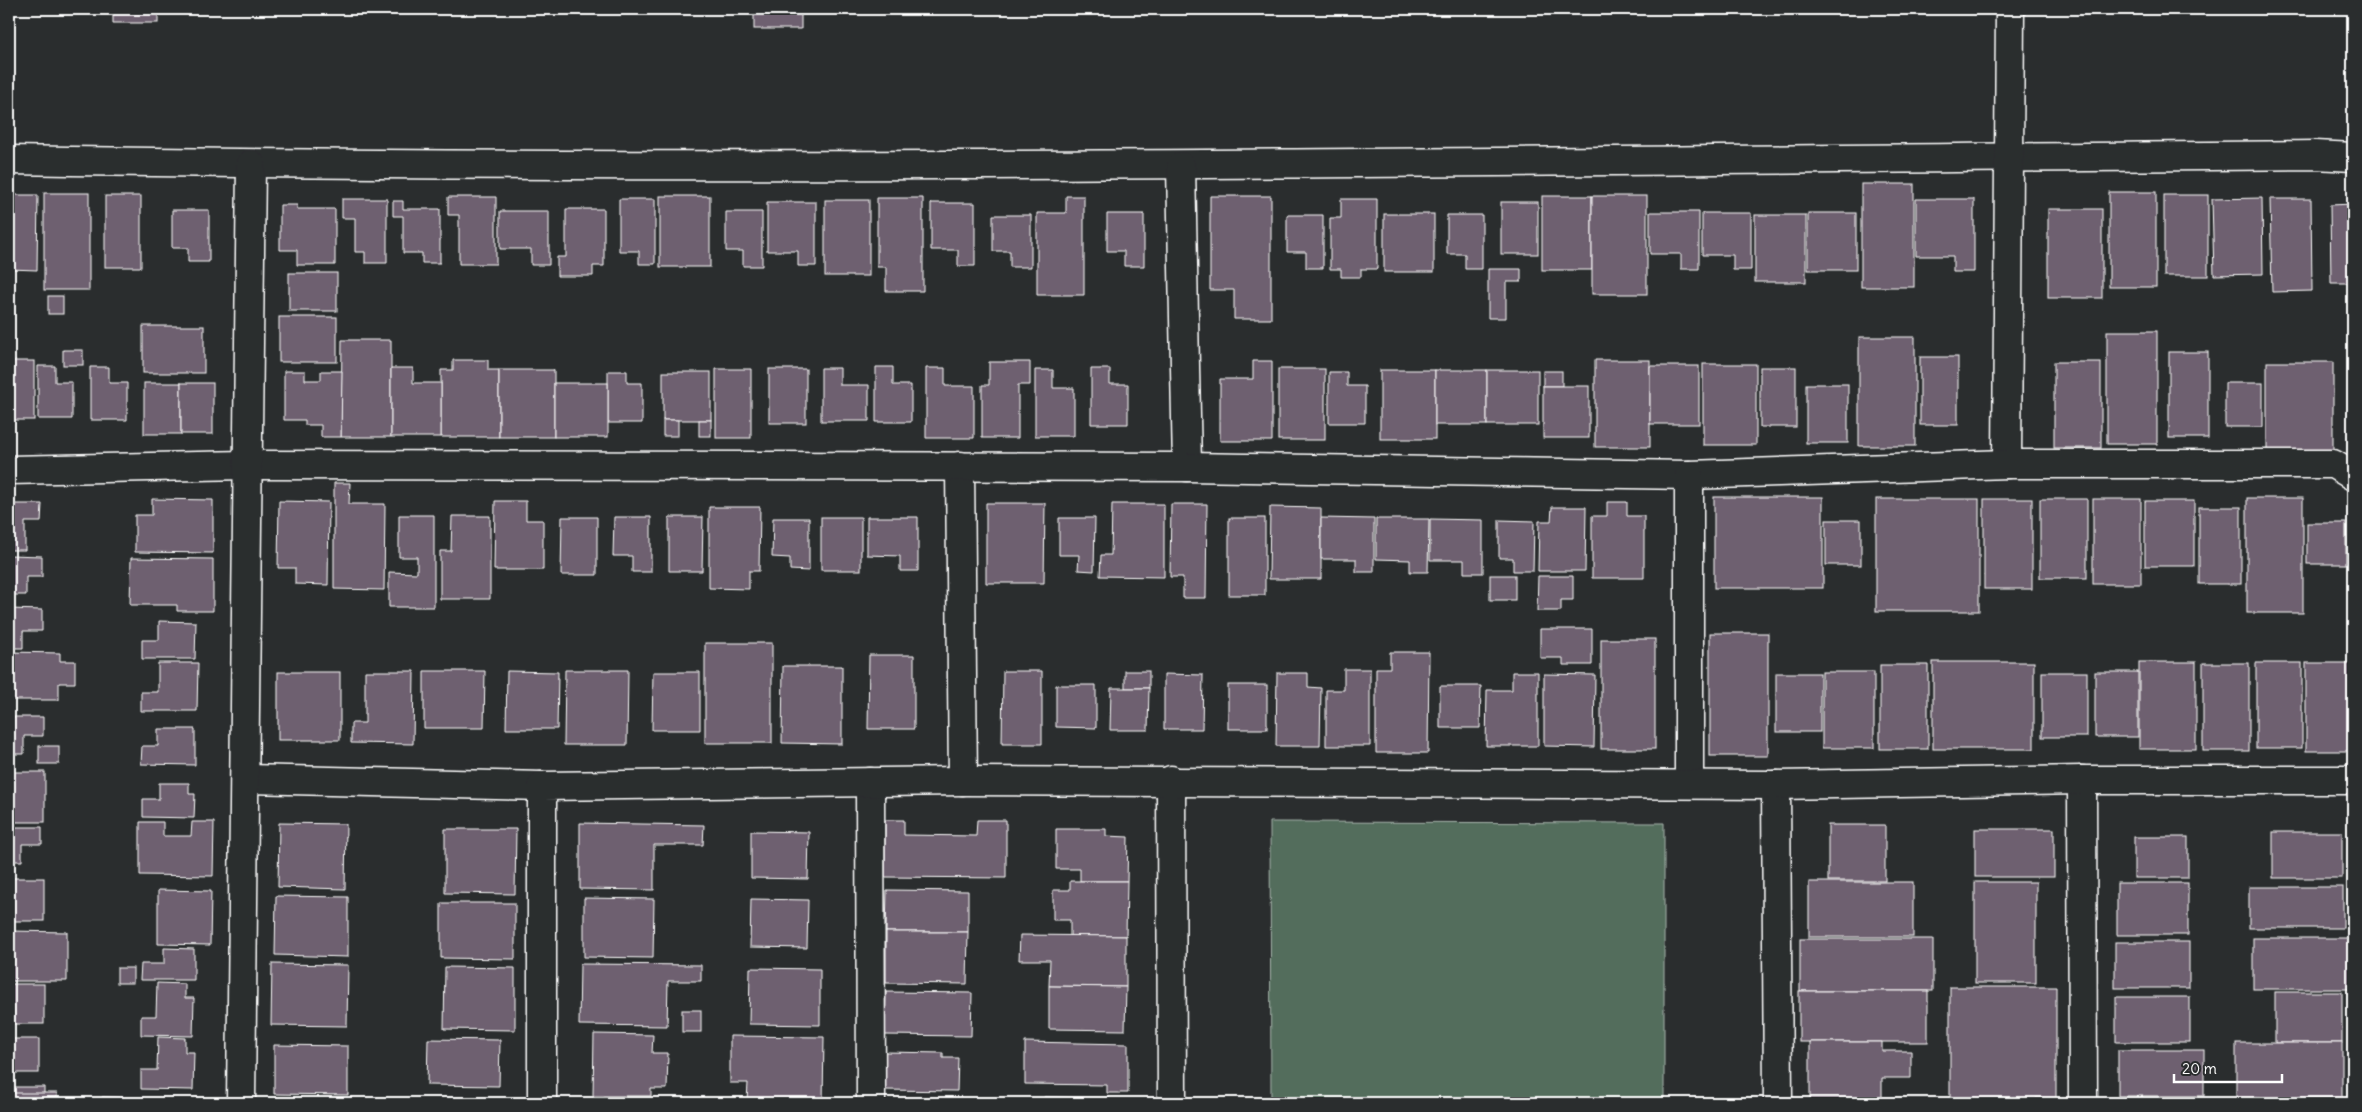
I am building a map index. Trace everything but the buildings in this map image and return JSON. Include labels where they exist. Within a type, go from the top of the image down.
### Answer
[{"type":"street","points":[[2007,464],[2007,158],[2010,9]]},
{"type":"street","points":[[9,160],[251,164],[1181,166],[2007,158],[2353,157]]},
{"type":"street","points":[[241,1103],[246,779],[246,464],[251,164]]},
{"type":"street","points":[[1181,166],[1187,467]]},
{"type":"street","points":[[9,470],[246,464],[960,466],[1187,467],[1689,475],[2007,464],[2333,464],[2353,476]]},
{"type":"street","points":[[960,466],[963,781]]},
{"type":"street","points":[[1689,475],[1689,784]]},
{"type":"street","points":[[246,779],[542,786],[1171,780],[1776,785],[2082,780],[2353,780]]},
{"type":"street","points":[[1171,780],[1172,1103]]},
{"type":"street","points":[[2082,780],[2083,1103]]},
{"type":"street","points":[[870,782],[871,1103]]},
{"type":"street","points":[[1776,785],[1778,1103]]},
{"type":"street","points":[[542,786],[542,1103]]},
{"type":"green space","points":[[1270,822],[1664,823],[1664,1103],[1271,1103]]}]
